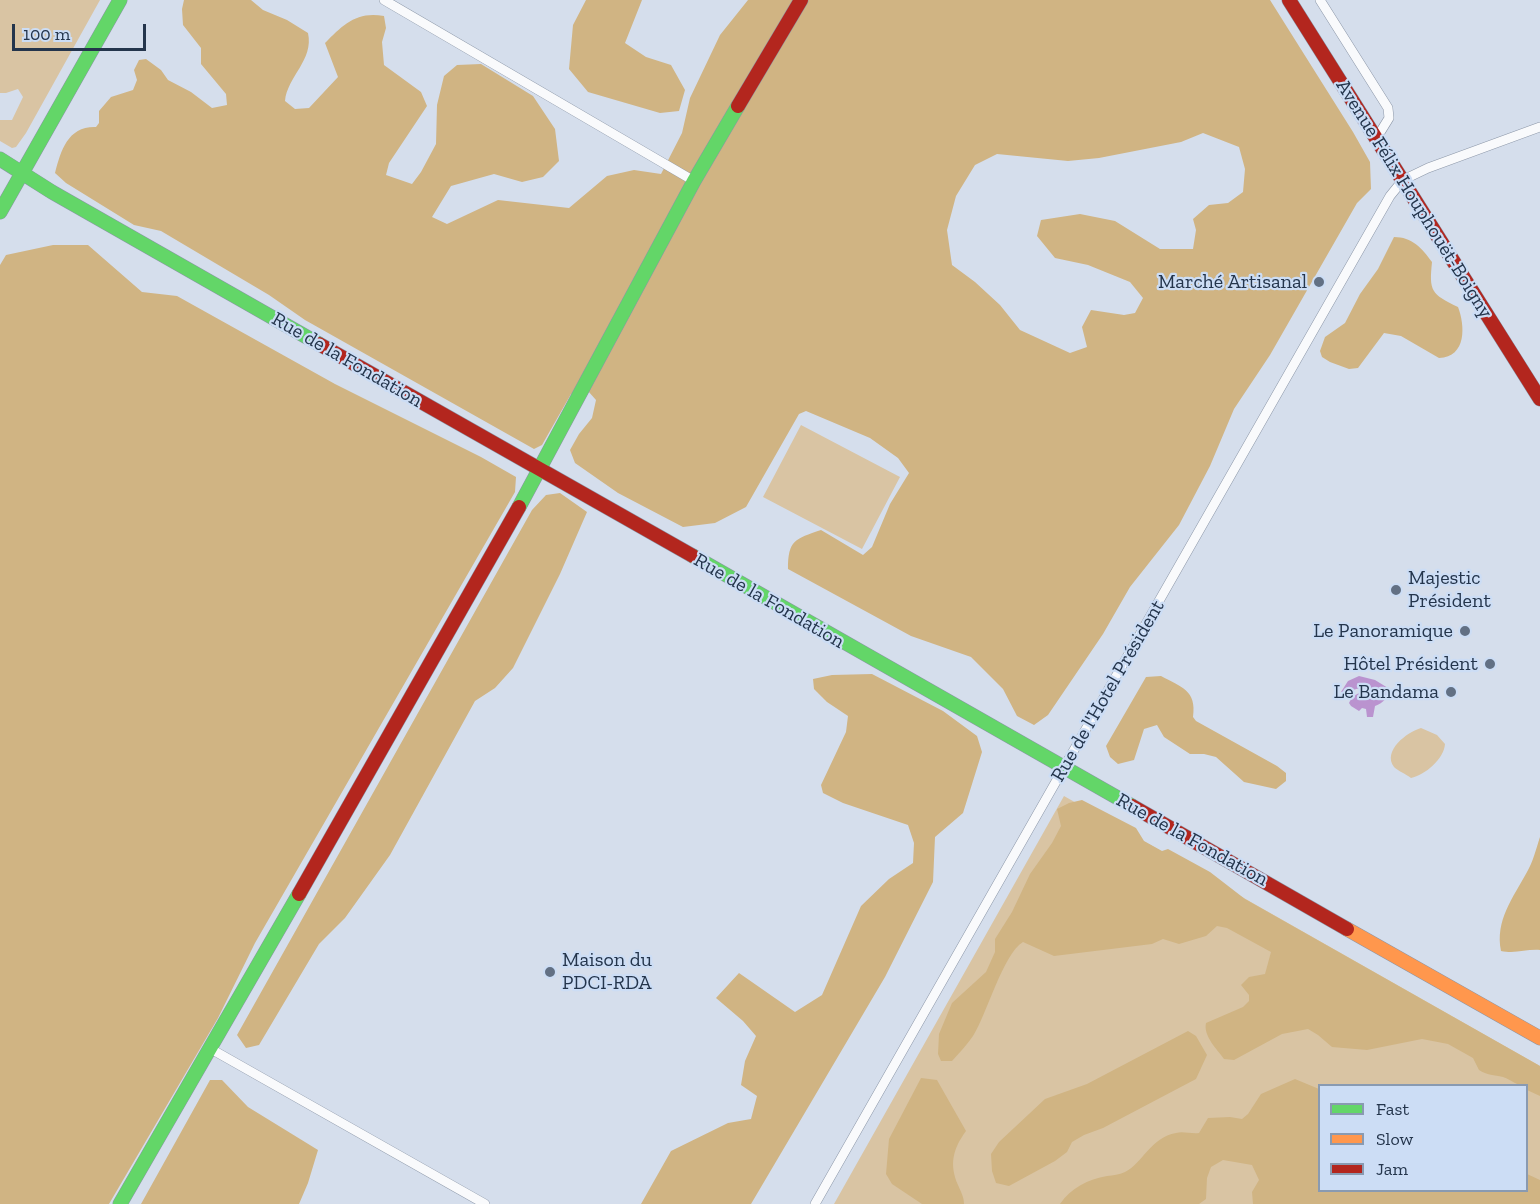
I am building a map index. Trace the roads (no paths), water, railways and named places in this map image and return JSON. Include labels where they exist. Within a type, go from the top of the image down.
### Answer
[{"type":"main road","points":[[0,212],[120,0]]},
{"type":"main road","points":[[120,1204],[211,1049],[540,470],[694,182],[801,0]]},
{"type":"main road","name":"Avenue Félix Houphouët-Boigny","points":[[1289,0],[1540,399]]},
{"type":"main road","name":"Rue de la Fondation","points":[[0,159],[540,470],[1540,1038]]},
{"type":"street","points":[[384,0],[694,182]]},
{"type":"street","points":[[1320,0],[1388,108],[1389,118],[1376,139]]},
{"type":"street","points":[[1403,180],[1428,168],[1540,127]]},
{"type":"street","name":"Rue de l'Hotel Président","points":[[815,1204],[1382,210],[1403,180]]},
{"type":"street","points":[[211,1049],[485,1204]]},
{"type":"place","name":"Marché Artisanal","points":[[1319,282]]},
{"type":"place","name":"Majestic Président","points":[[1396,590]]},
{"type":"place","name":"Le Panoramique","points":[[1465,631]]},
{"type":"place","name":"Hôtel Président","points":[[1490,664]]},
{"type":"place","name":"Le Bandama","points":[[1451,692]]},
{"type":"place","name":"Maison du PDCI-RDA","points":[[550,972]]}]
